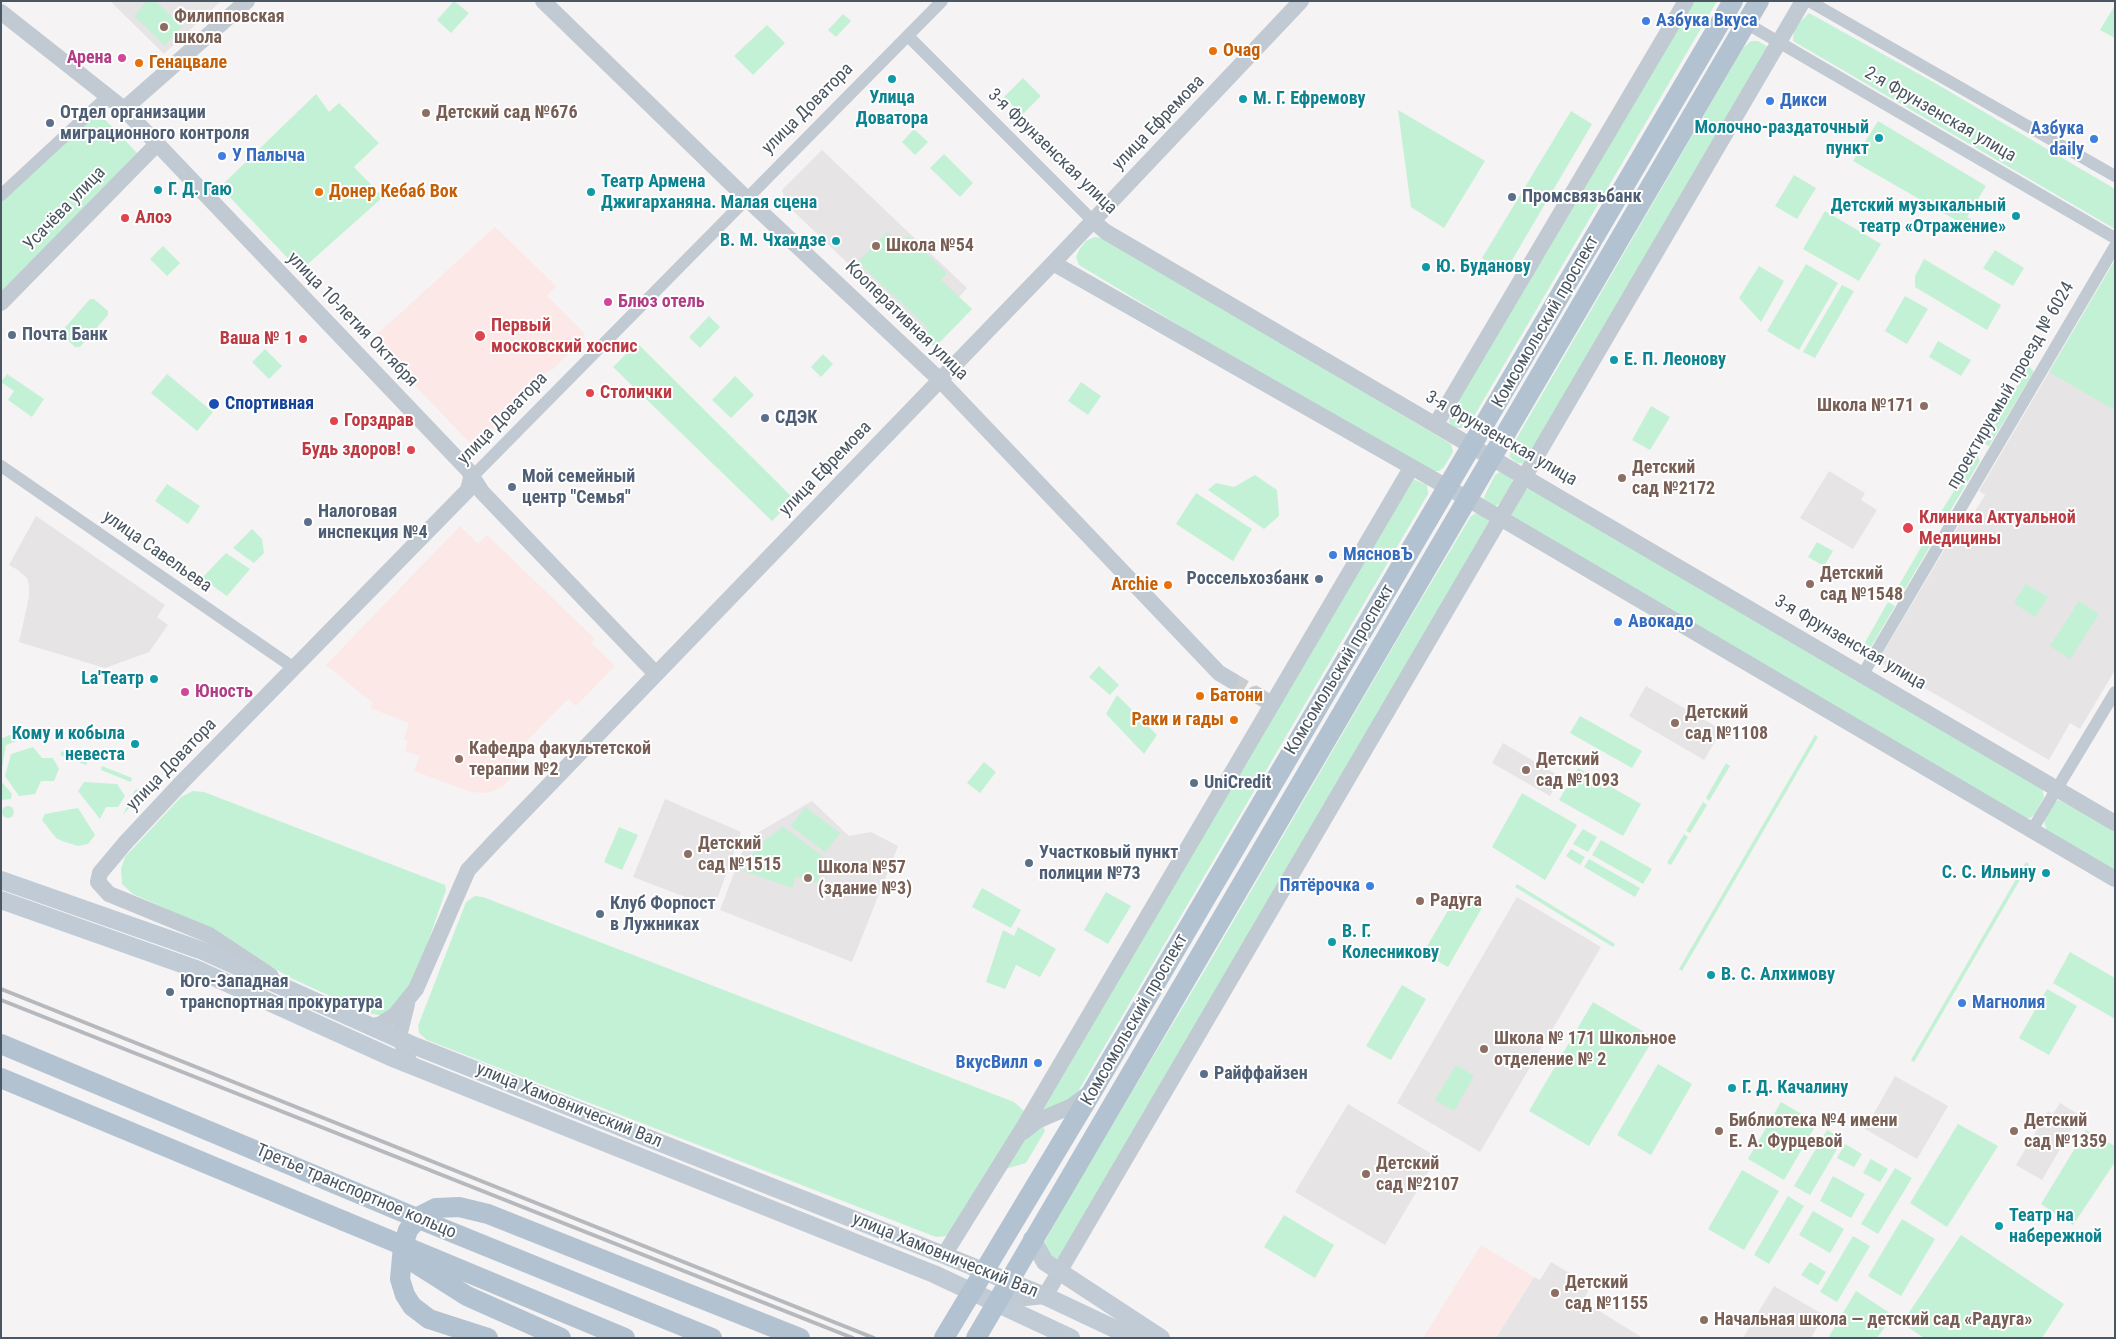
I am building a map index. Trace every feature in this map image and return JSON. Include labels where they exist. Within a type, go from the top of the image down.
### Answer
[{"type":"main road","name":"Комсомольский проспект","points":[[944,1338],[1094,1090],[1733,1]]},
{"type":"main road","name":"Комсомольский проспект","points":[[976,1338],[1759,1]]},
{"type":"main road","name":"улица Хамовнический Вал","points":[[1,880],[203,951],[370,1027],[985,1271],[1046,1296],[1134,1338]]},
{"type":"main road","name":"улица Хамовнический Вал","points":[[1,900],[196,969],[411,1066],[972,1290],[1070,1338]]},
{"type":"main road","name":"Третье транспортное кольцо","points":[[1,1044],[433,1225],[712,1338]]},
{"type":"main road","name":"Третье транспортное кольцо","points":[[1,1078],[625,1338]]},
{"type":"main road","points":[[488,1338],[429,1319],[419,1313],[405,1295],[400,1279],[400,1266],[408,1230],[420,1216],[436,1208],[459,1207],[488,1214],[800,1338]]},
{"type":"main road","points":[[344,1221],[467,1296],[561,1338]]},
{"type":"main road","points":[[1032,1240],[1045,1262],[1161,1338]]},
{"type":"street","points":[[124,109],[246,1]]},
{"type":"street","name":"Кооперативная улица","points":[[543,1],[747,199],[940,380],[1219,673],[1231,680]]},
{"type":"street","name":"улица Доватора","points":[[296,993],[209,935],[110,894],[98,882],[100,873],[184,780],[468,490],[472,478],[942,1]]},
{"type":"street","name":"улица Ефремова","points":[[370,1027],[381,1024],[395,1015],[412,994],[468,870],[1053,263],[1301,1]]},
{"type":"street","points":[[1436,424],[1686,1]]},
{"type":"street","points":[[996,1301],[1046,1296],[1803,1]]},
{"type":"street","name":"2-я Фрунзенская улица","points":[[1809,1],[2115,176]]},
{"type":"street","name":"улица 10-летия Октября","points":[[1,12],[124,109],[468,470],[472,478],[656,674]]},
{"type":"street","name":"2-я Фрунзенская улица","points":[[1746,23],[2115,238]]},
{"type":"street","name":"3-я Фрунзенская улица","points":[[908,36],[1106,232],[1526,476],[2115,823]]},
{"type":"street","points":[[1,195],[108,96]]},
{"type":"street","name":"Усачёва улица","points":[[1,304],[157,144]]},
{"type":"street","name":"проектируемый проезд № 6024","points":[[1863,674],[2115,246]]},
{"type":"street","points":[[1053,263],[1468,499],[2115,879]]},
{"type":"street","name":"улица Савельева","points":[[1,466],[294,668]]},
{"type":"street","points":[[944,1255],[1016,1139],[1412,468]]},
{"type":"street","points":[[2032,830],[2115,692]]},
{"type":"street","points":[[1255,694],[1272,704]]},
{"type":"street","name":"улица Ефремова","points":[[411,1066],[405,1041],[412,994]]},
{"type":"street","points":[[1016,1139],[1032,1124],[1072,1106],[1094,1090]]},
{"type":"shaded area","name":"Филипповская школа","points":[[110,1],[221,1],[164,54]]},
{"type":"shaded area","name":"Школа №54","points":[[822,150],[967,288],[959,297],[972,309],[935,347],[786,204],[782,190]]},
{"type":"shaded area","name":"Первый московский хоспис","points":[[495,227],[556,286],[547,296],[584,333],[584,338],[553,369],[545,373],[542,377],[542,382],[538,385],[535,383],[527,391],[526,397],[474,447],[371,340]]},
{"type":"shaded area","points":[[2115,260],[2115,670],[2080,729],[2070,723],[2049,760],[1878,661],[1962,520],[1968,523],[1985,495],[1979,491]]},
{"type":"shaded area","points":[[1829,471],[1865,493],[1861,500],[1877,510],[1853,549],[1800,518]]},
{"type":"shaded area","points":[[36,516],[165,605],[157,617],[168,625],[149,652],[105,668],[19,642],[29,597],[29,586],[27,578],[9,565]]},
{"type":"shaded area","points":[[460,526],[478,544],[487,535],[595,639],[591,643],[615,666],[576,706],[569,699],[563,704],[512,756],[522,767],[503,786],[488,793],[471,792],[414,771],[420,756],[405,751],[408,741],[404,739],[409,723],[370,708],[373,703],[326,665]]},
{"type":"shaded area","name":"Детский сад №1108","points":[[1646,686],[1722,730],[1704,760],[1629,716]]},
{"type":"shaded area","name":"Детский сад №1093","points":[[1503,743],[1561,777],[1550,796],[1492,763]]},
{"type":"shaded area","name":"Детский сад №1515","points":[[665,799],[741,832],[714,908],[633,877]]},
{"type":"shaded area","name":"Школа №57 (здание №3)","points":[[812,801],[849,836],[871,832],[898,846],[852,962],[720,910],[747,839]]},
{"type":"shaded area","name":"Школа № 171 Школьное отделение № 2","points":[[1517,897],[1601,947],[1480,1152],[1397,1103]]},
{"type":"shaded area","points":[[1895,1076],[1948,1106],[1917,1159],[1865,1129]]},
{"type":"shaded area","points":[[2060,1103],[2080,1115],[2042,1180],[2016,1165],[2048,1111],[2053,1114]]},
{"type":"shaded area","name":"Детский сад №2107","points":[[1348,1104],[1437,1157],[1385,1245],[1295,1192]]},
{"type":"shaded area","points":[[1481,1245],[1534,1277],[1496,1338],[1423,1338]]},
{"type":"shaded area","name":"Детский сад №1155","points":[[1551,1262],[1591,1286],[1583,1301],[1643,1338],[1496,1338],[1534,1277],[1540,1280]]},
{"type":"shaded area","points":[[1774,1286],[1824,1315],[1811,1338],[1743,1338]]},
{"type":"green space","points":[[147,1],[155,1],[182,26],[165,45],[134,16]]},
{"type":"green space","points":[[454,1],[469,13],[451,33],[437,20]]},
{"type":"green space","points":[[1692,1],[1717,1],[1470,423],[1465,428],[1454,428],[1449,422],[1449,415]]},
{"type":"green space","points":[[2115,5],[2115,38],[2100,30]]},
{"type":"green space","points":[[1809,13],[1935,83],[2115,189],[2115,229],[1793,41],[1794,28]]},
{"type":"green space","points":[[843,14],[851,21],[836,37],[828,30]]},
{"type":"green space","points":[[767,25],[785,43],[753,75],[734,56]]},
{"type":"green space","points":[[1751,41],[1758,41],[1768,47],[1526,464],[1517,463],[1510,457],[1511,448],[1743,48]]},
{"type":"green space","points":[[1023,78],[1041,96],[1022,115],[1004,97]]},
{"type":"green space","points":[[316,94],[329,112],[339,103],[379,143],[354,167],[383,197],[300,271],[220,187]]},
{"type":"green space","points":[[1398,110],[1485,161],[1444,228],[1411,207]]},
{"type":"green space","points":[[1571,111],[1592,124],[1505,272],[1482,258]]},
{"type":"green space","points":[[98,112],[138,154],[1,296],[1,202]]},
{"type":"green space","points":[[1878,121],[1986,186],[1967,217],[1986,228],[1982,235],[1853,161]]},
{"type":"green space","points":[[914,129],[928,142],[915,155],[902,142]]},
{"type":"green space","points":[[944,154],[973,183],[960,197],[930,168]]},
{"type":"green space","points":[[1794,175],[1816,188],[1797,219],[1775,206]]},
{"type":"green space","points":[[1825,211],[1881,244],[1859,281],[1803,249]]},
{"type":"green space","points":[[887,232],[900,244],[908,236],[947,273],[941,280],[972,309],[935,347],[922,335],[928,328],[858,262]]},
{"type":"green space","points":[[1094,237],[1104,238],[1451,444],[1453,452],[1444,467],[1439,471],[1433,471],[1197,336],[1079,265],[1076,257],[1079,250],[1086,241]]},
{"type":"green space","points":[[163,246],[180,263],[167,276],[150,259]]},
{"type":"green space","points":[[1995,250],[2024,268],[2013,286],[1983,268]]},
{"type":"green space","points":[[1924,259],[2001,305],[1987,330],[1915,287],[1915,276]]},
{"type":"green space","points":[[2115,260],[2115,410],[2049,372]]},
{"type":"green space","points":[[1806,264],[1838,283],[1799,350],[1767,331]]},
{"type":"green space","points":[[1759,266],[1784,281],[1761,322],[1739,298]]},
{"type":"green space","points":[[1842,285],[1854,291],[1815,358],[1803,352]]},
{"type":"green space","points":[[1905,296],[1928,309],[1907,344],[1885,331]]},
{"type":"green space","points":[[90,299],[94,299],[108,311],[108,315],[80,347],[75,347],[62,335],[62,331]]},
{"type":"green space","points":[[709,316],[720,327],[700,348],[689,337]]},
{"type":"green space","points":[[1938,341],[1971,360],[1961,376],[1929,357]]},
{"type":"green space","points":[[637,343],[794,499],[772,521],[613,367]]},
{"type":"green space","points":[[265,349],[282,366],[269,379],[252,362]]},
{"type":"green space","points":[[823,354],[833,364],[821,377],[811,367]]},
{"type":"green space","points":[[2029,366],[2034,372],[1989,446],[1983,443]]},
{"type":"green space","points":[[7,374],[44,399],[32,417],[8,400],[14,391],[1,382]]},
{"type":"green space","points":[[167,374],[213,412],[197,431],[151,393]]},
{"type":"green space","points":[[735,376],[754,395],[731,418],[712,400]]},
{"type":"green space","points":[[1081,382],[1101,396],[1088,415],[1068,401]]},
{"type":"green space","points":[[1651,406],[1670,417],[1650,450],[1632,440]]},
{"type":"green space","points":[[1977,454],[1980,461],[1944,521],[1939,522],[1936,520]]},
{"type":"green space","points":[[1501,471],[1512,478],[1513,482],[1496,506],[1485,500],[1484,497],[1495,475]]},
{"type":"green space","points":[[1255,475],[1277,490],[1279,516],[1264,529],[1208,490],[1216,483],[1234,487]]},
{"type":"green space","points":[[1413,479],[1427,485],[1428,494],[1073,1100],[1038,1116]]},
{"type":"green space","points":[[167,484],[200,506],[188,524],[155,501]]},
{"type":"green space","points":[[1529,488],[2042,787],[2044,797],[2035,814],[2030,818],[2024,818],[1512,516],[1512,508],[1523,491]]},
{"type":"green space","points":[[1196,493],[1252,529],[1233,561],[1176,524]]},
{"type":"green space","points":[[1478,512],[1490,519],[1490,524],[1059,1259],[1049,1258],[1044,1243],[1072,1192],[1202,975],[1471,516]]},
{"type":"green space","points":[[252,529],[262,539],[264,553],[254,563],[233,548]]},
{"type":"green space","points":[[1930,532],[1936,536],[1905,589],[1899,585]]},
{"type":"green space","points":[[1817,542],[1833,551],[1824,566],[1808,557]]},
{"type":"green space","points":[[226,553],[250,569],[227,596],[202,578]]},
{"type":"green space","points":[[2026,584],[2048,597],[2035,617],[2014,603]]},
{"type":"green space","points":[[2079,601],[2099,614],[2070,659],[2050,646]]},
{"type":"green space","points":[[1888,602],[1895,606],[1868,652],[1863,646]]},
{"type":"green space","points":[[1099,666],[1119,685],[1110,695],[1089,677]]},
{"type":"green space","points":[[1117,695],[1157,735],[1144,754],[1106,714]]},
{"type":"green space","points":[[1580,716],[1642,751],[1632,768],[1570,733]]},
{"type":"green space","points":[[18,733],[20,737],[19,740],[6,745],[1,774],[1,739]]},
{"type":"green space","points":[[1815,735],[1818,737],[1682,971],[1679,969]]},
{"type":"green space","points":[[33,747],[42,758],[53,758],[59,769],[54,781],[41,781],[35,794],[19,796],[5,776],[11,754]]},
{"type":"green space","points":[[62,751],[88,761],[86,765],[60,755]]},
{"type":"green space","points":[[984,762],[996,772],[980,793],[967,783]]},
{"type":"green space","points":[[1726,763],[1730,766],[1709,801],[1706,798]]},
{"type":"green space","points":[[102,766],[132,778],[131,782],[101,770]]},
{"type":"green space","points":[[1578,768],[1641,804],[1623,836],[1559,800]]},
{"type":"green space","points":[[1,781],[12,794],[11,799],[1,800]]},
{"type":"green space","points":[[84,782],[117,784],[125,796],[118,807],[106,807],[100,819],[78,791]]},
{"type":"green space","points":[[139,789],[140,796],[123,815],[135,790]]},
{"type":"green space","points":[[193,791],[204,792],[445,885],[446,890],[413,985],[383,1016],[367,1013],[291,978],[189,919],[133,894],[122,884],[121,869],[125,857],[181,797]]},
{"type":"green space","points":[[1522,793],[1577,825],[1545,880],[1492,847]]},
{"type":"green space","points":[[2059,800],[2115,830],[2115,871],[2047,831],[2044,821],[2055,802]]},
{"type":"green space","points":[[1703,802],[1707,805],[1690,833],[1686,831]]},
{"type":"green space","points":[[10,806],[13,807],[13,817],[6,818],[3,817],[2,810],[3,807]]},
{"type":"green space","points":[[805,807],[840,833],[825,852],[791,826]]},
{"type":"green space","points":[[78,808],[95,835],[88,844],[78,846],[56,838],[42,820],[45,814]]},
{"type":"green space","points":[[619,827],[638,835],[622,870],[604,862]]},
{"type":"green space","points":[[783,827],[825,858],[817,883],[796,876],[792,888],[744,871],[756,847]]},
{"type":"green space","points":[[1583,829],[1597,837],[1588,852],[1573,844]]},
{"type":"green space","points":[[1684,834],[1688,837],[1671,865],[1667,863]]},
{"type":"green space","points":[[1601,840],[1652,869],[1643,884],[1592,855]]},
{"type":"green space","points":[[1571,849],[1585,857],[1580,865],[1566,856]]},
{"type":"green space","points":[[1589,859],[1640,888],[1635,897],[1584,867]]},
{"type":"green space","points":[[2026,862],[2029,864],[1914,1062],[1911,1060]]},
{"type":"green space","points":[[1517,884],[1615,944],[1613,947],[1515,887]]},
{"type":"green space","points":[[982,888],[1021,910],[1011,928],[972,907]]},
{"type":"green space","points":[[1106,892],[1131,906],[1108,944],[1084,930]]},
{"type":"green space","points":[[1459,892],[1483,906],[1448,967],[1423,953]]},
{"type":"green space","points":[[475,896],[483,897],[1014,1102],[1024,1111],[958,1226],[946,1236],[936,1237],[427,1040],[419,1033],[418,1026],[466,902]]},
{"type":"green space","points":[[1018,927],[1056,949],[1040,977],[1016,965],[1005,989],[986,982],[1003,930],[1014,936]]},
{"type":"green space","points":[[2070,952],[2115,978],[2115,1019],[2053,983]]},
{"type":"green space","points":[[1402,985],[1426,999],[1391,1060],[1366,1046]]},
{"type":"green space","points":[[2047,989],[2077,1006],[2049,1055],[2019,1038]]},
{"type":"green space","points":[[1593,1002],[1654,1038],[1589,1146],[1529,1111]]},
{"type":"green space","points":[[1658,1064],[1692,1084],[1651,1155],[1617,1135]]},
{"type":"green space","points":[[1456,1065],[1474,1076],[1454,1111],[1435,1100]]},
{"type":"green space","points":[[1781,1102],[1817,1123],[1784,1180],[1748,1159]]},
{"type":"green space","points":[[1958,1124],[1998,1146],[1947,1227],[1910,1203]]},
{"type":"green space","points":[[1043,1125],[1045,1131],[1026,1163],[1005,1169],[1024,1140]]},
{"type":"green space","points":[[1827,1130],[1843,1139],[1810,1195],[1794,1186]]},
{"type":"green space","points":[[2086,1130],[2115,1146],[2115,1162],[2073,1225],[2041,1204]]},
{"type":"green space","points":[[1845,1144],[1862,1154],[1854,1167],[1837,1158]]},
{"type":"green space","points":[[1871,1159],[1888,1169],[1880,1182],[1863,1173]]},
{"type":"green space","points":[[1895,1168],[1912,1178],[1878,1234],[1861,1224]]},
{"type":"green space","points":[[1742,1170],[1779,1191],[1744,1250],[1708,1229]]},
{"type":"green space","points":[[1833,1176],[1865,1194],[1851,1218],[1820,1201]]},
{"type":"green space","points":[[1788,1196],[1804,1206],[1769,1264],[1754,1255]]},
{"type":"green space","points":[[1813,1211],[1844,1229],[1830,1253],[1799,1235]]},
{"type":"green space","points":[[1284,1215],[1334,1245],[1315,1278],[1264,1247]]},
{"type":"green space","points":[[1902,1219],[1935,1239],[1901,1296],[1868,1276]]},
{"type":"green space","points":[[1961,1235],[2064,1304],[2042,1338],[1924,1338],[1902,1323]]},
{"type":"green space","points":[[1853,1236],[1870,1246],[1837,1302],[1820,1292]]},
{"type":"green space","points":[[1810,1262],[1826,1272],[1818,1285],[1801,1275]]},
{"type":"green space","points":[[1856,1291],[1893,1315],[1877,1338],[1828,1338]]},
{"type":"tunnel","points":[[1231,680],[1255,694]]},
{"type":"railway","points":[[1,989],[874,1338]]},
{"type":"railway","points":[[1,1000],[853,1338]]},
{"type":"place","name":"Азбука Вкуса","points":[[1646,21]]},
{"type":"place","name":"Филипповская школа","points":[[164,27]]},
{"type":"place","name":"Очаg","points":[[1213,51]]},
{"type":"place","name":"Арена","points":[[122,58]]},
{"type":"place","name":"Генацвале","points":[[139,63]]},
{"type":"place","name":"Улица Доватора","points":[[892,79]]},
{"type":"place","name":"М. Г. Ефремову","points":[[1243,99]]},
{"type":"place","name":"Дикси","points":[[1770,101]]},
{"type":"place","name":"Детский сад №676","points":[[426,113]]},
{"type":"place","name":"Отдел организации миграционного контроля","points":[[50,123]]},
{"type":"place","name":"Молочно-раздаточный пункт","points":[[1879,138]]},
{"type":"place","name":"Азбука daily","points":[[2094,139]]},
{"type":"place","name":"У Палыча","points":[[222,156]]},
{"type":"place","name":"Г. Д. Гаю","points":[[158,190]]},
{"type":"place","name":"Донер Кебаб Вок","points":[[319,192]]},
{"type":"place","name":"Театр Армена Джигарханяна. Малая сцена","points":[[591,192]]},
{"type":"place","name":"Промсвязьбанк","points":[[1512,197]]},
{"type":"place","name":"Детский музыкальный театр «Отражение»","points":[[2016,216]]},
{"type":"place","name":"Алоэ","points":[[125,218]]},
{"type":"place","name":"В. М. Чхаидзе","points":[[836,241]]},
{"type":"place","name":"Школа №54","points":[[876,246]]},
{"type":"place","name":"Ю. Буданову","points":[[1426,267]]},
{"type":"place","name":"Блюз отель","points":[[608,302]]},
{"type":"place","name":"Почта Банк","points":[[12,335]]},
{"type":"place","name":"Первый московский хоспис","points":[[480,336]]},
{"type":"place","name":"Ваша № 1","points":[[303,339]]},
{"type":"place","name":"Е. П. Леонову","points":[[1614,360]]},
{"type":"place","name":"Столички","points":[[590,393]]},
{"type":"place","name":"Спортивная","points":[[214,404]]},
{"type":"place","name":"Школа №171","points":[[1924,406]]},
{"type":"place","name":"СДЭК","points":[[765,418]]},
{"type":"place","name":"Горздрав","points":[[334,421]]},
{"type":"place","name":"Будь здоров!","points":[[411,450]]},
{"type":"place","name":"Детский сад №2172","points":[[1622,478]]},
{"type":"place","name":"Мой семейный центр \"Семья\"","points":[[512,487]]},
{"type":"place","name":"Налоговая инспекция №4","points":[[308,522]]},
{"type":"place","name":"Клиника Актуальной Медицины","points":[[1908,528]]},
{"type":"place","name":"МясновЪ","points":[[1333,555]]},
{"type":"place","name":"Россельхозбанк","points":[[1319,579]]},
{"type":"place","name":"Детский сад №1548","points":[[1810,584]]},
{"type":"place","name":"Archie","points":[[1168,585]]},
{"type":"place","name":"Авокадо","points":[[1618,622]]},
{"type":"place","name":"La'Театр","points":[[154,679]]},
{"type":"place","name":"Юность","points":[[185,692]]},
{"type":"place","name":"Батони","points":[[1200,696]]},
{"type":"place","name":"Раки и гады","points":[[1234,720]]},
{"type":"place","name":"Детский сад №1108","points":[[1675,723]]},
{"type":"place","name":"Кому и кобыла невеста","points":[[135,744]]},
{"type":"place","name":"Кафедра факультетской терапии №2","points":[[459,759]]},
{"type":"place","name":"Детский сад №1093","points":[[1526,770]]},
{"type":"place","name":"UniCredit","points":[[1194,783]]},
{"type":"place","name":"Детский сад №1515","points":[[688,854]]},
{"type":"place","name":"Участковый пункт полиции №73","points":[[1029,863]]},
{"type":"place","name":"С. С. Ильину","points":[[2046,873]]},
{"type":"place","name":"Школа №57 (здание №3)","points":[[808,878]]},
{"type":"place","name":"Пятёрочка","points":[[1370,886]]},
{"type":"place","name":"Радуга","points":[[1420,901]]},
{"type":"place","name":"Клуб Форпост в Лужниках","points":[[600,914]]},
{"type":"place","name":"В. Г. Колесникову","points":[[1332,942]]},
{"type":"place","name":"В. С. Алхимову","points":[[1711,975]]},
{"type":"place","name":"Юго-Западная транспортная прокуратура","points":[[170,992]]},
{"type":"place","name":"Магнолия","points":[[1962,1003]]},
{"type":"place","name":"Школа № 171 Школьное отделение № 2","points":[[1484,1049]]},
{"type":"place","name":"ВкусВилл","points":[[1038,1063]]},
{"type":"place","name":"Райффайзен","points":[[1204,1074]]},
{"type":"place","name":"Г. Д. Качалину","points":[[1732,1088]]},
{"type":"place","name":"Библиотека №4 имени Е. А. Фурцевой","points":[[1719,1131]]},
{"type":"place","name":"Детский сад №1359","points":[[2014,1131]]},
{"type":"place","name":"Детский сад №2107","points":[[1366,1174]]},
{"type":"place","name":"Театр на набережной","points":[[1999,1226]]},
{"type":"place","name":"Детский сад №1155","points":[[1555,1293]]},
{"type":"place","name":"Начальная школа — детский сад «Радуга»","points":[[1704,1320]]}]
